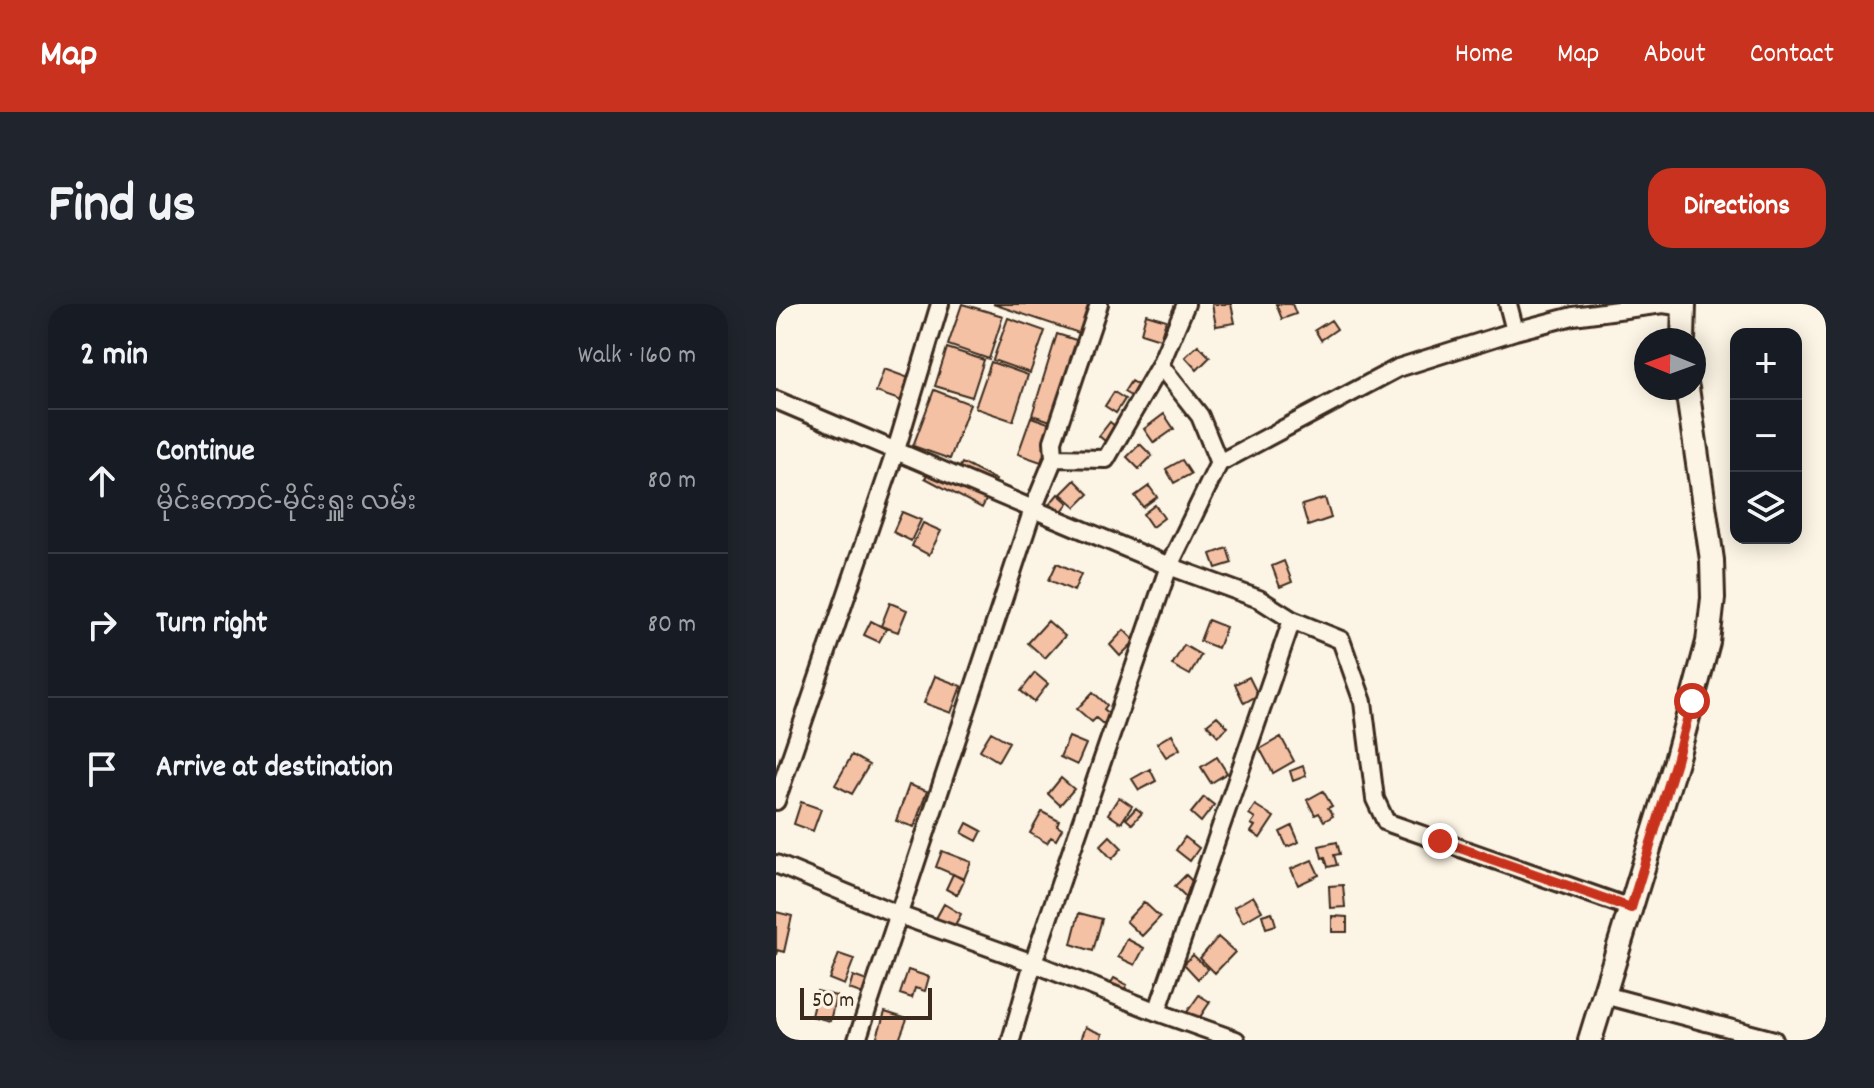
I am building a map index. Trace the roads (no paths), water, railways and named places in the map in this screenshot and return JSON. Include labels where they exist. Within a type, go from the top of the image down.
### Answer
[{"type":"main road","points":[[1683,328],[1684,306]]},
{"type":"main road","points":[[1590,1040],[1680,746],[1708,642],[1713,598],[1712,560],[1689,400]]},
{"type":"street","points":[[776,801],[896,450],[940,304]]},
{"type":"street","points":[[857,1040],[1033,509],[1054,458],[1053,441],[1099,304]]},
{"type":"street","points":[[1054,458],[1106,459],[1160,365],[1186,304]]},
{"type":"street","points":[[1508,304],[1515,331]]},
{"type":"street","points":[[1011,1040],[1033,963],[1169,566],[1219,463],[1398,368],[1573,316],[1663,304],[1684,306]]},
{"type":"street","points":[[1160,365],[1200,416],[1219,463]]},
{"type":"street","points":[[776,400],[1169,566],[1259,599],[1292,620],[1341,640],[1363,702],[1375,799],[1386,822],[1631,908]]},
{"type":"street","points":[[1157,1012],[1292,620]]},
{"type":"street","points":[[776,864],[899,915],[1236,1040]]},
{"type":"street","points":[[1604,995],[1774,1040]]}]
